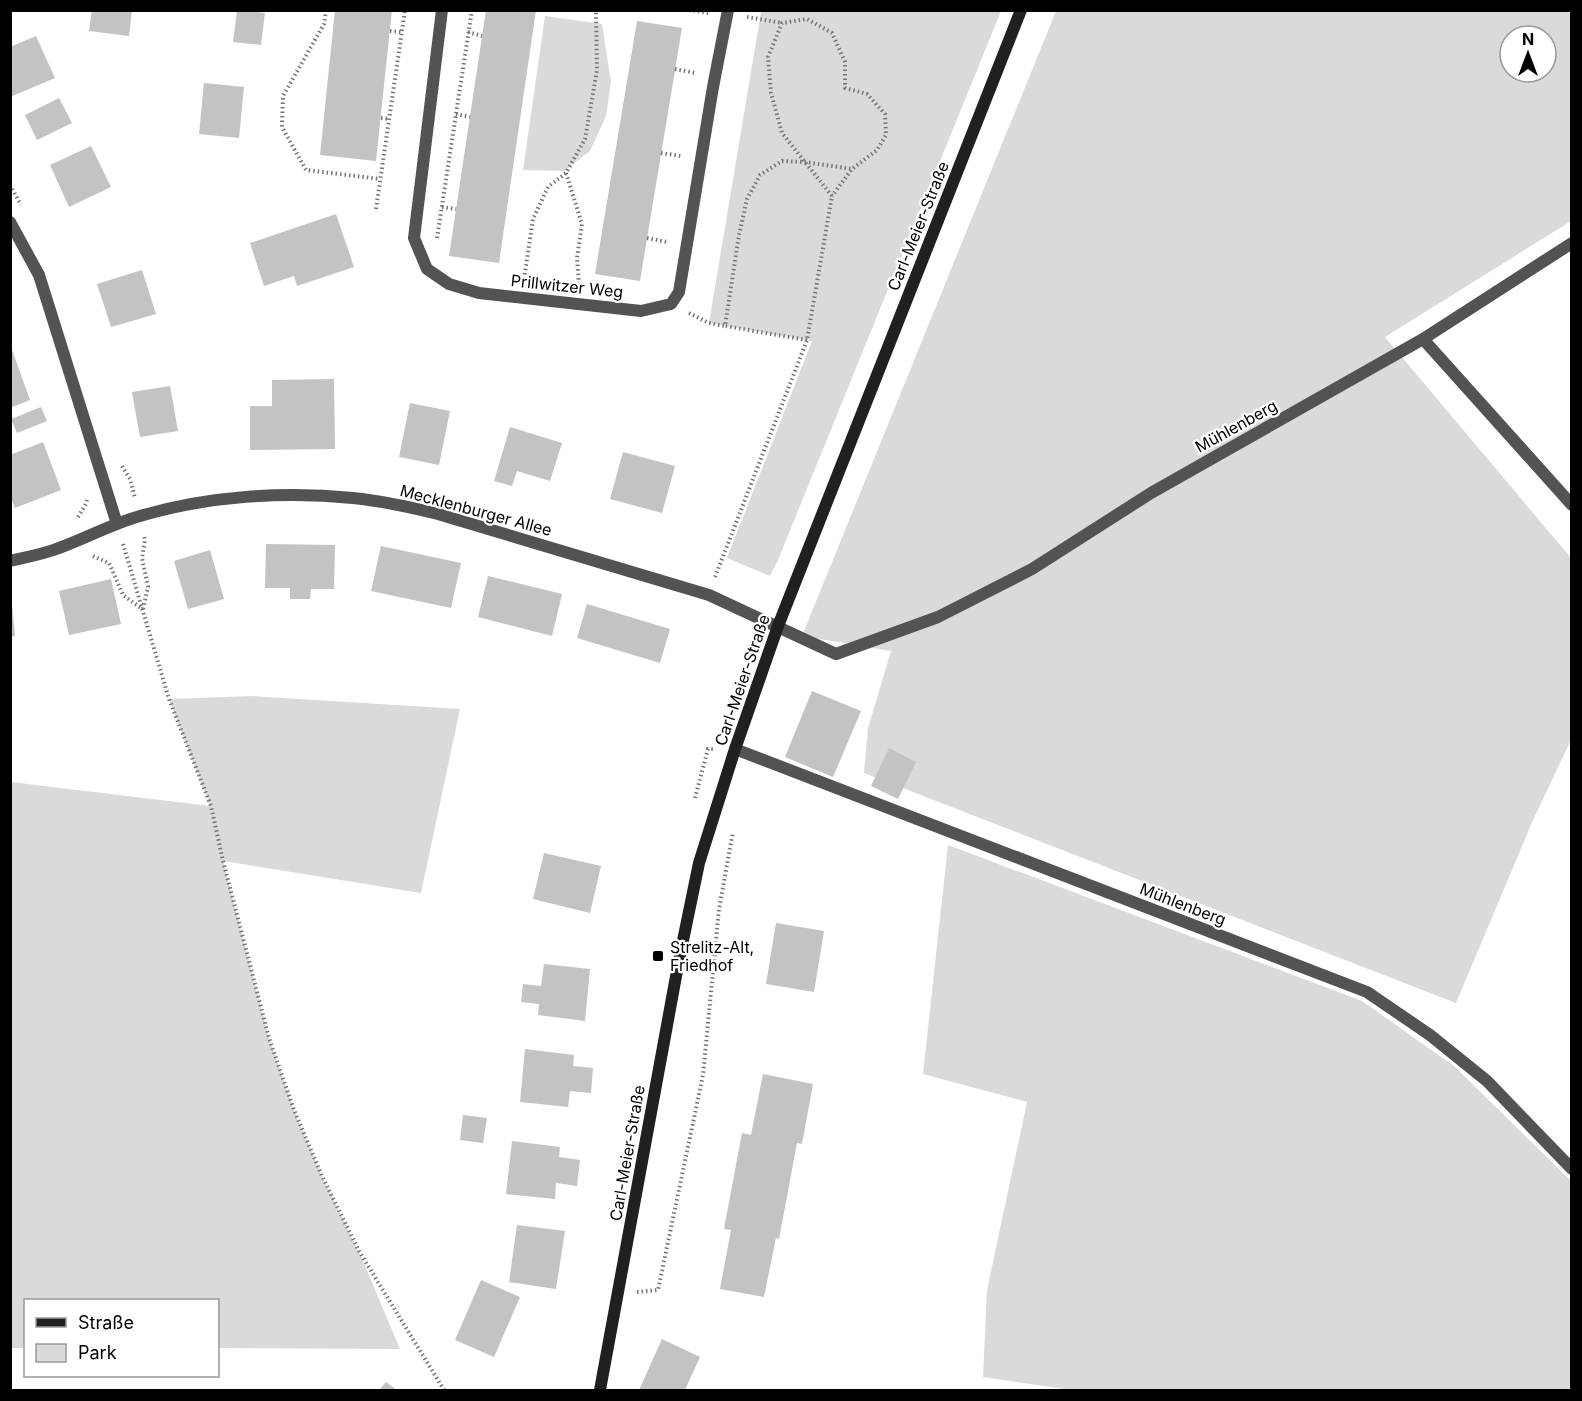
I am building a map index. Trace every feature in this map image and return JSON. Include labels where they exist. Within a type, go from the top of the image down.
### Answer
[{"type":"street","name":"Prillwitzer Weg","points":[[442,10],[414,238],[427,269],[449,284],[479,293],[641,311],[671,304],[679,292],[728,10]]},
{"type":"street","name":"Carl-Meier-Straße","points":[[600,1390],[686,922],[699,863],[735,749],[778,627],[1021,10]]},
{"type":"street","points":[[10,222],[39,275],[117,524]]},
{"type":"street","name":"Mühlenberg","points":[[778,627],[836,654],[939,617],[1032,569],[1151,493],[1423,339],[1572,243]]},
{"type":"street","points":[[1423,339],[1572,505]]},
{"type":"street","name":"Mecklenburger Allee","points":[[10,561],[57,549],[117,524],[175,507],[227,499],[299,495],[353,498],[384,502],[438,514],[709,595],[778,627]]},
{"type":"street","name":"Mühlenberg","points":[[735,749],[1367,992],[1430,1035],[1487,1082],[1572,1168]]},
{"type":"path","points":[[326,10],[324,24],[283,96],[282,127],[306,170],[380,179]]},
{"type":"path","points":[[376,209],[405,10]]},
{"type":"path","points":[[436,248],[471,10]]},
{"type":"path","points":[[522,288],[533,219],[548,187],[567,173],[585,139],[597,70],[596,10]]},
{"type":"path","points":[[724,556],[807,340],[832,196],[852,169],[877,150],[886,135],[885,114],[867,94],[845,88],[845,62],[832,33],[807,19],[782,23],[768,57],[771,93],[782,133],[832,196]]},
{"type":"path","points":[[390,31],[402,32]]},
{"type":"path","points":[[468,32],[482,36]]},
{"type":"path","points":[[675,69],[697,73]]},
{"type":"path","points":[[456,114],[470,117]]},
{"type":"path","points":[[381,118],[389,119]]},
{"type":"path","points":[[661,153],[683,156]]},
{"type":"path","points":[[807,340],[725,326],[747,199],[760,175],[782,161],[852,169]]},
{"type":"path","points":[[567,173],[582,224],[577,258],[580,287]]},
{"type":"path","points":[[442,207],[456,209]]},
{"type":"path","points":[[647,238],[668,242]]},
{"type":"path","points":[[76,520],[86,504],[87,497]]},
{"type":"path","points":[[117,524],[169,699],[211,806],[269,1038],[294,1110],[322,1176],[359,1251],[444,1390]]},
{"type":"path","points":[[89,555],[109,563],[123,595],[142,610]]},
{"type":"path","points":[[618,1293],[658,1290],[703,1075],[719,909],[733,832]]},
{"type":"green space","points":[[759,11],[1001,11],[770,576],[727,558],[812,341],[709,323],[761,12]]},
{"type":"green space","points":[[1056,11],[1571,11],[1571,221],[1385,337],[1571,558],[1571,740],[1533,820],[1456,1003],[864,773],[868,728],[891,651],[802,636]]},
{"type":"green space","points":[[545,16],[602,24],[611,82],[606,116],[590,151],[564,171],[523,170]]},
{"type":"green space","points":[[252,696],[460,709],[421,893],[223,861],[269,1038],[294,1110],[322,1176],[363,1261],[400,1349],[219,1348],[219,1299],[24,1299],[24,1348],[11,1348],[11,782],[210,806],[169,699]]},
{"type":"green space","points":[[948,845],[1362,1001],[1454,1066],[1571,1181],[1571,1390],[1071,1390],[983,1377],[987,1290],[1027,1102],[923,1074]]},
{"type":"building","points":[[92,10],[132,10],[129,36],[89,31]]},
{"type":"building","points":[[237,10],[265,13],[261,45],[233,42]]},
{"type":"building","points":[[335,10],[392,10],[376,161],[320,155]]},
{"type":"building","points":[[486,10],[536,10],[499,263],[449,256]]},
{"type":"building","points":[[637,21],[682,28],[640,281],[595,274]]},
{"type":"building","points":[[36,36],[55,78],[10,97],[10,47]]},
{"type":"building","points":[[204,83],[244,87],[239,138],[199,134]]},
{"type":"building","points":[[59,98],[72,123],[37,140],[25,115]]},
{"type":"building","points":[[91,146],[111,187],[69,207],[50,165]]},
{"type":"building","points":[[336,214],[354,267],[297,286],[294,276],[264,286],[250,243]]},
{"type":"building","points":[[142,270],[156,314],[111,327],[97,284]]},
{"type":"building","points":[[10,348],[30,400],[10,408]]},
{"type":"building","points":[[334,379],[335,449],[250,450],[250,406],[272,406],[272,380]]},
{"type":"building","points":[[170,386],[178,431],[140,437],[132,392]]},
{"type":"building","points":[[410,403],[450,411],[439,465],[399,457]]},
{"type":"building","points":[[41,407],[47,421],[17,433],[11,419]]},
{"type":"building","points":[[510,427],[562,443],[550,481],[517,471],[512,486],[494,481]]},
{"type":"building","points":[[43,442],[61,490],[15,508],[10,496],[10,455]]},
{"type":"building","points":[[623,452],[675,466],[662,513],[610,499]]},
{"type":"building","points":[[266,544],[335,545],[334,589],[311,589],[310,599],[290,599],[290,588],[265,588]]},
{"type":"building","points":[[381,546],[461,563],[451,608],[371,591]]},
{"type":"building","points":[[210,550],[224,599],[188,609],[174,561]]},
{"type":"building","points":[[488,576],[562,594],[552,636],[478,617]]},
{"type":"building","points":[[111,579],[121,624],[69,635],[59,591]]},
{"type":"building","points":[[12,604],[15,636],[10,637],[10,605]]},
{"type":"building","points":[[587,604],[670,629],[660,663],[577,638]]},
{"type":"building","points":[[812,691],[861,711],[833,777],[785,757]]},
{"type":"building","points":[[889,748],[916,762],[898,799],[871,786]]},
{"type":"building","points":[[544,853],[601,866],[590,913],[533,899]]},
{"type":"building","points":[[776,923],[824,931],[814,992],[766,984]]},
{"type":"building","points":[[544,964],[590,969],[585,1021],[538,1015],[539,1004],[521,1002],[523,984],[541,986]]},
{"type":"building","points":[[525,1049],[574,1055],[573,1066],[593,1068],[591,1093],[570,1091],[568,1107],[520,1102]]},
{"type":"building","points":[[763,1074],[813,1084],[802,1144],[797,1143],[779,1239],[776,1238],[764,1297],[720,1289],[731,1230],[724,1229],[742,1133],[751,1135]]},
{"type":"building","points":[[463,1115],[487,1118],[483,1143],[460,1140]]},
{"type":"building","points":[[512,1141],[560,1147],[559,1157],[580,1160],[577,1186],[556,1183],[555,1199],[506,1194]]},
{"type":"building","points":[[517,1225],[565,1231],[556,1289],[509,1282]]},
{"type":"building","points":[[481,1280],[520,1297],[494,1357],[455,1340]]},
{"type":"building","points":[[662,1339],[700,1357],[685,1390],[639,1390]]},
{"type":"building","points":[[386,1382],[397,1390],[379,1390]]},
{"type":"place","name":"Strelitz-Alt, Friedhof","points":[[658,956]]}]
